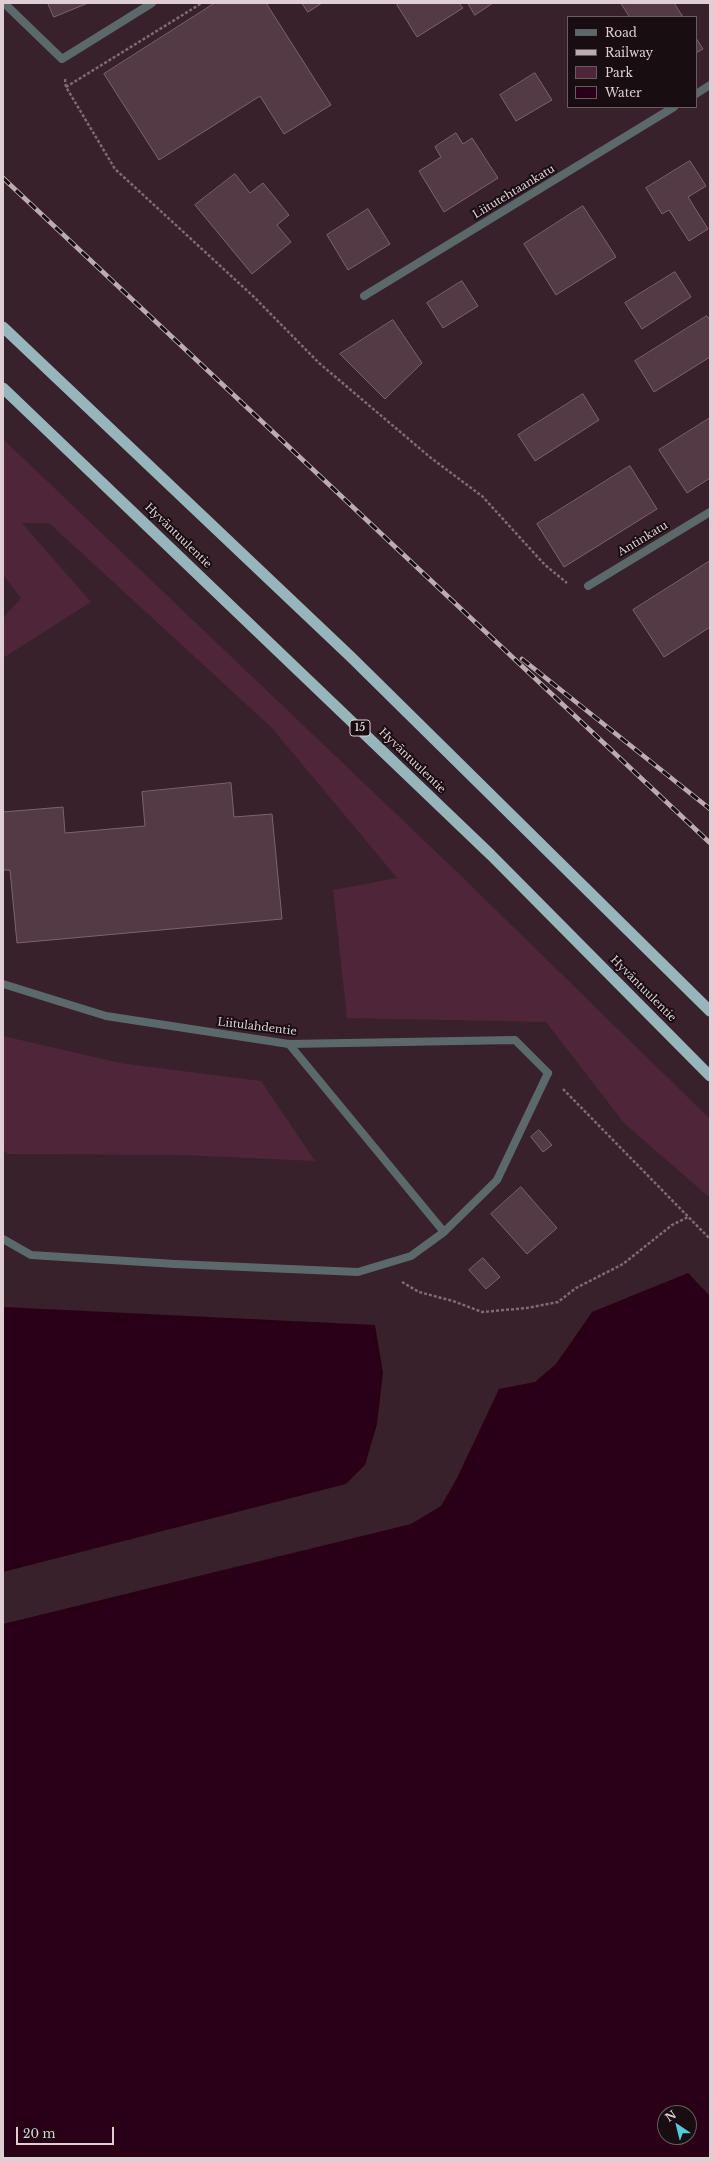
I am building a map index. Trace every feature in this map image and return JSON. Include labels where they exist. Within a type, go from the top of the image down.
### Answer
[{"type":"highway","points":[[3,327],[357,663],[710,1011]]},
{"type":"highway","name":"Hyväntuulentie","points":[[3,388],[491,855],[710,1076]]},
{"type":"street","points":[[4,3],[62,59],[152,3]]},
{"type":"street","points":[[697,93],[710,85]]},
{"type":"street","name":"Liitutehtaankatu","points":[[364,296],[672,108]]},
{"type":"street","name":"Antinkatu","points":[[588,586],[710,512]]},
{"type":"street","name":"Liitulahdentie","points":[[3,984],[106,1016],[289,1044],[515,1040],[548,1073]]},
{"type":"street","points":[[289,1044],[444,1232]]},
{"type":"street","points":[[3,1239],[31,1255],[175,1264],[358,1272],[410,1256],[444,1232],[497,1180],[548,1073]]},
{"type":"path","points":[[66,87],[202,3]]},
{"type":"path","points":[[62,59],[66,87],[115,169],[254,296],[319,363],[431,458],[482,496],[545,566],[579,593],[588,586]]},
{"type":"path","points":[[548,1073],[710,1240]]},
{"type":"path","points":[[377,1266],[419,1292],[453,1301],[482,1312],[528,1308],[558,1302],[576,1288],[623,1264],[672,1225],[688,1217]]},
{"type":"green space","points":[[3,439],[455,870],[710,1119],[710,1198],[624,1123],[546,1022],[347,1018],[333,890],[397,878],[271,727],[49,523],[22,523],[91,602],[3,658],[3,618],[21,598],[3,575]]},
{"type":"green space","points":[[3,1036],[120,1063],[261,1081],[315,1161],[181,1155],[8,1154],[3,1150]]},
{"type":"water","points":[[688,1273],[710,1296],[710,2158],[3,2158],[3,1624],[411,1524],[441,1506],[457,1478],[499,1389],[535,1382],[556,1364],[592,1312]]},
{"type":"water","points":[[3,1307],[375,1325],[383,1373],[377,1424],[365,1465],[346,1484],[3,1572]]},
{"type":"building","points":[[48,3],[88,3],[54,17]]},
{"type":"building","points":[[215,3],[266,3],[331,105],[284,134],[260,96],[159,160],[104,74]]},
{"type":"building","points":[[302,3],[322,3],[308,12]]},
{"type":"building","points":[[400,3],[459,3],[463,8],[417,37],[397,5]]},
{"type":"building","points":[[468,3],[493,3],[475,15]]},
{"type":"building","points":[[621,3],[674,3],[682,16],[629,16]]},
{"type":"building","points":[[697,40],[703,49],[697,52]]},
{"type":"building","points":[[535,73],[552,100],[516,121],[500,95]]},
{"type":"building","points":[[456,133],[463,144],[472,138],[498,178],[444,212],[419,171],[441,157],[435,147]]},
{"type":"building","points":[[690,161],[706,186],[688,197],[708,229],[689,241],[669,210],[662,214],[646,188]]},
{"type":"building","points":[[235,174],[250,193],[263,183],[289,215],[277,225],[291,242],[252,274],[195,205]]},
{"type":"building","points":[[583,206],[616,257],[556,295],[524,244]]},
{"type":"building","points":[[368,209],[390,244],[348,270],[327,235]]},
{"type":"building","points":[[675,272],[691,297],[642,329],[625,303]]},
{"type":"building","points":[[462,281],[478,306],[443,328],[427,303]]},
{"type":"building","points":[[707,316],[710,320],[710,357],[654,392],[635,361]]},
{"type":"building","points":[[393,320],[422,363],[385,399],[340,354]]},
{"type":"building","points":[[583,394],[599,420],[535,461],[518,435]]},
{"type":"building","points":[[710,418],[710,478],[687,493],[659,450]]},
{"type":"building","points":[[630,466],[657,509],[564,567],[537,524]]},
{"type":"building","points":[[710,561],[710,627],[664,657],[633,610]]},
{"type":"building","points":[[231,783],[234,817],[272,814],[282,919],[17,943],[10,870],[3,870],[3,812],[63,807],[65,833],[145,826],[142,792]]},
{"type":"building","points":[[539,1130],[552,1145],[543,1152],[531,1137]]},
{"type":"building","points":[[521,1187],[557,1228],[527,1254],[491,1214]]},
{"type":"building","points":[[483,1258],[500,1277],[486,1289],[469,1270]]},
{"type":"railway","points":[[3,178],[710,843]]},
{"type":"railway","points":[[522,659],[710,809]]}]
